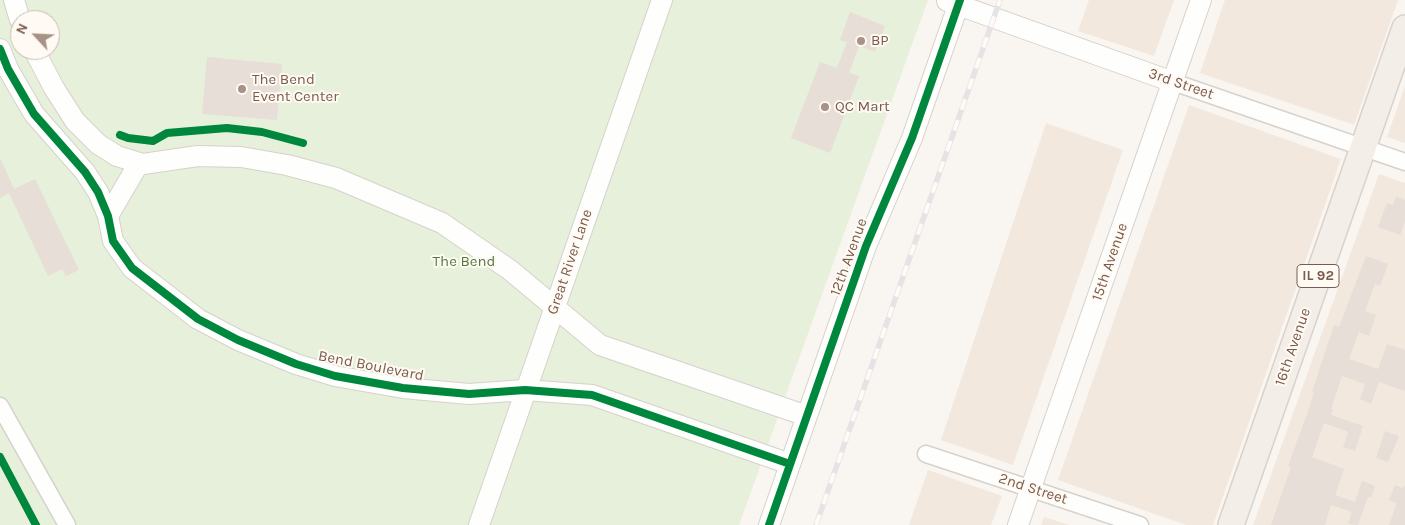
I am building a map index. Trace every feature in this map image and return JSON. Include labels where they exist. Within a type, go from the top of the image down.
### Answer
[{"type":"main road","name":"16th Avenue","points":[[1232,525],[1405,28]]},
{"type":"street","name":"Great River Lane","points":[[479,525],[662,0]]},
{"type":"street","name":"15th Avenue","points":[[1018,525],[1201,0]]},
{"type":"street","name":"3rd Street","points":[[954,2],[1173,82],[1405,162]]},
{"type":"street","name":"12th Avenue","points":[[769,525],[866,246],[912,138],[954,2]]},
{"type":"street","name":"Bend Boulevard","points":[[0,49],[8,69],[34,114],[85,172],[98,192],[108,216],[113,241],[132,268],[198,319],[246,343],[296,364],[335,376],[394,386],[469,394],[525,390],[592,395],[790,464]]},
{"type":"street","points":[[39,60],[54,88],[76,121],[98,144],[117,156],[139,163],[198,156],[241,157],[287,165],[336,178],[442,223],[510,270],[600,344],[807,416]]},
{"type":"street","points":[[108,216],[139,163]]},
{"type":"street","points":[[0,406],[67,525]]},
{"type":"street","name":"2nd Street","points":[[926,454],[1031,487],[1140,525]]},
{"type":"shaded area","points":[[1089,0],[1174,0],[1154,56],[1078,31]]},
{"type":"shaded area","points":[[1225,0],[1398,0],[1354,125],[1200,73]]},
{"type":"shaded area","points":[[1405,86],[1405,143],[1387,137]]},
{"type":"shaded area","points":[[1189,105],[1341,159],[1213,525],[1186,525],[1058,480]]},
{"type":"shaded area","points":[[1046,123],[1123,150],[1013,465],[941,440]]},
{"type":"shaded area","points":[[1379,174],[1405,183],[1405,525],[1253,525]]},
{"type":"shaded area","points":[[928,470],[1002,496],[991,525],[909,525]]},
{"type":"shaded area","points":[[1044,517],[1070,525],[1041,525]]},
{"type":"green space","name":"The Bend","points":[[0,0],[928,0],[739,525],[0,525]]},
{"type":"building","name":"QC Mart","points":[[850,12],[885,26],[875,52],[859,46],[849,73],[859,76],[830,153],[791,138],[820,62],[837,68],[847,42],[840,40]]},
{"type":"building","name":"The Bend Event Center","points":[[207,57],[282,64],[277,120],[202,114]]},
{"type":"building","points":[[0,158],[14,189],[35,179],[79,270],[66,276],[62,269],[48,276],[9,193],[0,198]]},
{"type":"building","points":[[1396,196],[1405,200],[1405,221],[1400,235],[1378,227],[1387,203],[1393,205]]},
{"type":"building","points":[[1366,256],[1388,264],[1380,286],[1375,284],[1365,311],[1376,315],[1369,336],[1359,332],[1349,359],[1378,369],[1387,344],[1405,350],[1405,391],[1379,382],[1371,404],[1360,399],[1365,384],[1342,376],[1331,409],[1333,409],[1331,415],[1363,426],[1355,451],[1343,447],[1348,433],[1346,431],[1324,423],[1312,457],[1344,469],[1335,495],[1355,502],[1362,481],[1375,486],[1371,498],[1368,497],[1358,525],[1348,524],[1352,512],[1331,505],[1325,525],[1271,525],[1291,467],[1288,466],[1314,393],[1312,392],[1334,325],[1339,327]]},
{"type":"building","points":[[1385,431],[1399,436],[1388,462],[1376,458]]},
{"type":"building","points":[[1395,485],[1402,488],[1405,485],[1405,525],[1389,525],[1397,503],[1389,500]]},
{"type":"railway","points":[[816,525],[1000,0]]},
{"type":"cycle path","points":[[769,525],[866,246],[912,138],[960,0]]},
{"type":"cycle path","points":[[0,49],[8,69],[34,114],[85,172],[98,192],[108,216],[113,241],[132,268],[198,319],[238,340],[296,364],[335,376],[403,388],[469,394],[525,390],[592,395],[790,464]]},
{"type":"cycle path","points":[[120,135],[128,138],[153,141],[167,133],[227,128],[262,132],[303,143]]},
{"type":"cycle path","points":[[0,457],[36,525]]},
{"type":"place","name":"BP","points":[[861,41]]},
{"type":"place","name":"The Bend Event Center","points":[[242,89]]},
{"type":"place","name":"QC Mart","points":[[825,107]]}]
